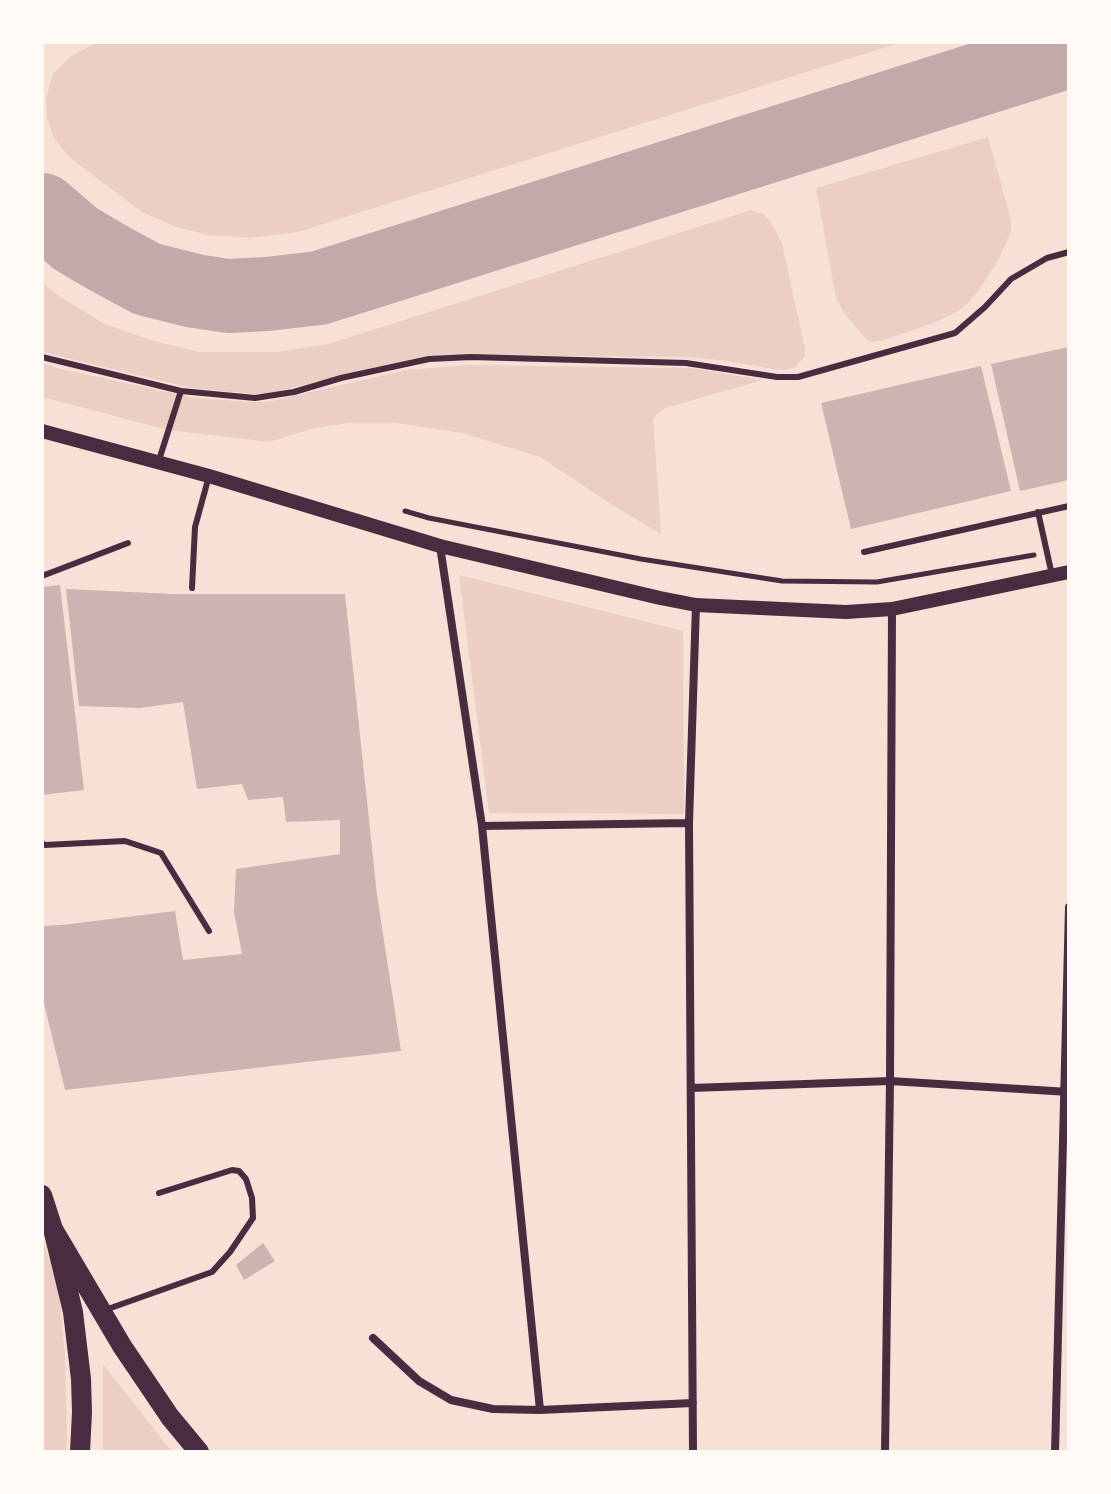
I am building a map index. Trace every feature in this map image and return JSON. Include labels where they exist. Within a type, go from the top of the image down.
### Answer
[{"type":"main road","points":[[42,1195],[73,1312],[81,1379],[80,1452]]},
{"type":"main road","points":[[53,1229],[122,1346],[170,1417],[199,1452]]},
{"type":"street","points":[[42,431],[209,476],[440,546],[696,605],[846,612],[892,609],[1069,572]]},
{"type":"street","points":[[440,546],[482,826],[540,1410]]},
{"type":"street","points":[[693,1452],[689,823],[696,605]]},
{"type":"street","points":[[885,1452],[892,609]]},
{"type":"street","points":[[482,826],[689,823]]},
{"type":"street","points":[[1055,1452],[1069,907]]},
{"type":"street","points":[[691,1088],[890,1081],[1066,1092]]},
{"type":"street","points":[[373,1338],[419,1381],[451,1400],[493,1409],[540,1410],[693,1403]]},
{"type":"lane","points":[[42,357],[181,391],[255,398],[271,397],[429,359],[471,357],[686,363],[777,377],[798,377],[955,333],[1011,279],[1047,258],[1069,252]]},
{"type":"lane","points":[[158,462],[181,391]]},
{"type":"lane","points":[[192,588],[195,527],[209,476]]},
{"type":"lane","points":[[864,552],[1069,506]]},
{"type":"lane","points":[[1038,512],[1052,575]]},
{"type":"lane","points":[[42,576],[128,543]]},
{"type":"lane","points":[[42,843],[125,841],[161,853],[209,931]]},
{"type":"lane","points":[[101,1311],[212,1272],[253,1218],[252,1198],[246,1179],[239,1171],[232,1170],[159,1193]]},
{"type":"path","points":[[400,510],[641,559],[782,581],[877,582],[1047,553]]},
{"type":"shaded area","points":[[98,42],[902,42],[298,232],[249,238],[208,235],[176,227],[142,212],[70,158],[54,138],[47,119],[46,98],[53,74],[71,56]]},
{"type":"shaded area","points":[[988,137],[1011,220],[1011,231],[999,259],[977,293],[951,315],[881,341],[867,340],[844,313],[836,298],[816,188]]},
{"type":"shaded area","points":[[751,210],[764,214],[782,244],[805,348],[805,356],[794,368],[773,369],[689,357],[471,355],[340,376],[272,393],[252,394],[191,388],[42,352],[42,283],[103,323],[150,340],[199,352],[278,352],[328,344]]},
{"type":"shaded area","points":[[42,363],[195,398],[252,402],[267,402],[406,370],[467,365],[690,368],[763,380],[665,408],[653,418],[661,534],[540,457],[462,433],[396,423],[348,423],[311,429],[270,442],[168,430],[42,397]]},
{"type":"shaded area","points":[[459,575],[683,631],[684,814],[489,813]]},
{"type":"shaded area","points":[[42,1236],[59,1293],[65,1355],[65,1452],[42,1452]]},
{"type":"shaded area","points":[[103,1364],[172,1452],[103,1452]]},
{"type":"building","points":[[1069,347],[1069,480],[1020,491],[991,364]]},
{"type":"building","points":[[981,366],[1011,491],[851,529],[821,403]]},
{"type":"building","points":[[60,585],[84,790],[42,795],[42,587]]},
{"type":"building","points":[[66,589],[173,594],[345,594],[377,895],[401,1051],[65,1090],[42,995],[42,926],[175,911],[183,960],[242,954],[234,912],[236,869],[340,854],[340,820],[286,822],[283,797],[248,800],[242,784],[197,789],[183,702],[140,708],[79,706]]},
{"type":"building","points":[[263,1243],[275,1261],[244,1280],[236,1265]]},
{"type":"taxiway","points":[[42,210],[76,239],[147,279],[228,296],[319,288],[1069,51]]}]
